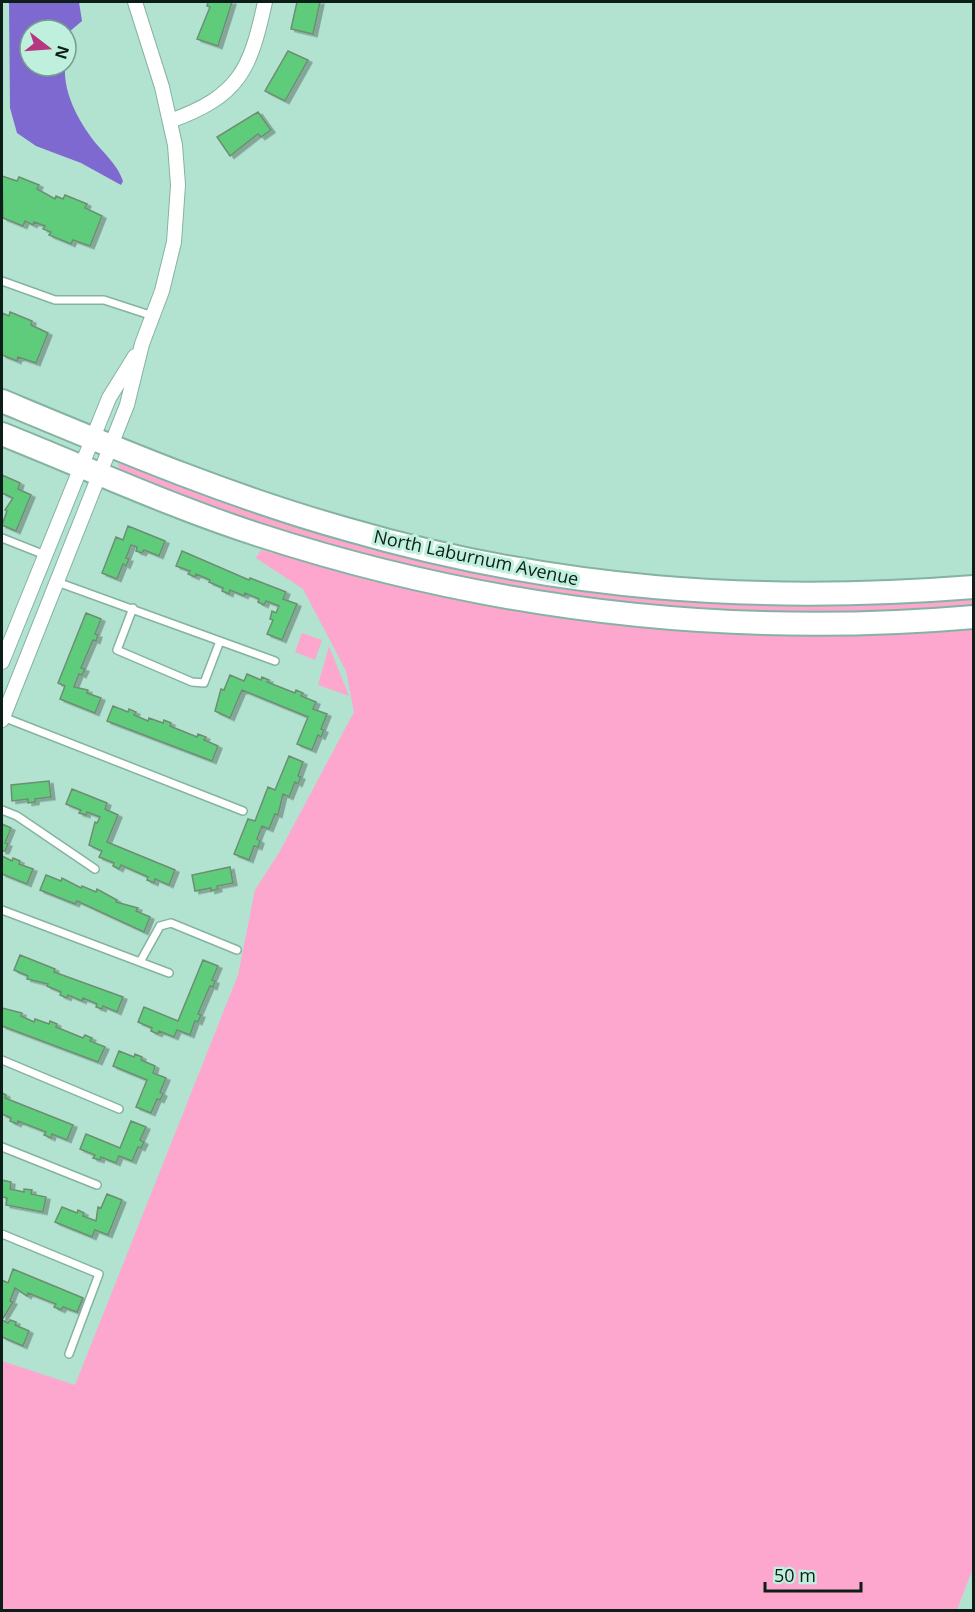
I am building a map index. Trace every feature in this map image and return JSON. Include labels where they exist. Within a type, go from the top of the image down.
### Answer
[{"type":"main road","name":"North Laburnum Avenue","points":[[2,401],[244,497],[346,530],[437,553],[559,577],[687,591],[796,596],[974,587]]},
{"type":"main road","name":"North Laburnum Avenue","points":[[2,434],[258,535],[363,566],[496,596],[623,615],[733,623],[870,624],[974,617]]},
{"type":"street","points":[[2,662],[4,646],[43,560],[91,470],[102,442],[128,405],[142,345],[169,265],[178,213],[178,164],[170,121],[135,2]]},
{"type":"street","points":[[170,121],[210,106],[232,85],[252,53],[265,2]]},
{"type":"street","points":[[2,719],[59,577],[91,470],[102,442],[109,398],[142,345]]},
{"type":"lane","points":[[2,281],[55,300],[104,300],[153,316]]},
{"type":"lane","points":[[2,538],[43,560],[59,577],[275,662]]},
{"type":"lane","points":[[133,608],[117,650],[192,682],[204,683],[220,641]]},
{"type":"lane","points":[[2,719],[243,811]]},
{"type":"lane","points":[[2,810],[17,816],[95,870]]},
{"type":"lane","points":[[2,910],[170,973]]},
{"type":"lane","points":[[141,962],[160,926],[171,923],[237,950]]},
{"type":"lane","points":[[2,1060],[119,1108]]},
{"type":"lane","points":[[2,1147],[98,1185]]},
{"type":"lane","points":[[2,1234],[99,1274],[69,1354]]},
{"type":"shaded area","points":[[9,2],[79,2],[82,21],[78,24],[78,18],[18,18],[18,78],[65,78],[74,110],[92,139],[119,171],[123,181],[121,185],[81,163],[36,146],[17,133],[10,108]]},
{"type":"shaded area","points":[[118,463],[190,488],[512,574],[973,593],[973,610],[821,618],[547,597],[342,552],[224,512],[120,471]]},
{"type":"shaded area","points":[[261,550],[382,580],[695,630],[806,636],[915,632],[973,626],[974,1565],[957,1610],[2,1610],[2,1361],[75,1385],[238,975],[255,890],[280,851],[354,712],[346,671],[303,589],[256,558]]},
{"type":"shaded area","points":[[302,633],[322,640],[315,660],[295,652]]},
{"type":"shaded area","points":[[329,646],[349,696],[318,685]]},
{"type":"building","points":[[208,2],[232,2],[218,46],[197,39],[210,7],[207,6]]},
{"type":"building","points":[[297,2],[320,2],[313,34],[291,29]]},
{"type":"building","points":[[288,51],[308,60],[285,101],[265,91]]},
{"type":"building","points":[[258,112],[271,130],[261,137],[258,134],[230,156],[217,137]]},
{"type":"building","points":[[2,176],[17,181],[19,177],[39,185],[37,189],[55,199],[56,196],[63,199],[65,195],[87,204],[85,208],[102,216],[90,246],[73,240],[71,244],[49,235],[51,232],[43,229],[45,226],[34,222],[33,225],[25,221],[23,226],[3,218]]},
{"type":"building","points":[[10,312],[32,321],[31,325],[48,333],[36,363],[18,357],[17,361],[2,355],[2,313],[9,316]]},
{"type":"building","points":[[2,475],[20,483],[18,489],[31,495],[16,531],[2,525],[7,511],[5,510],[13,498],[2,493]]},
{"type":"building","points":[[128,526],[165,541],[159,556],[144,550],[142,553],[136,551],[137,547],[131,545],[126,558],[129,559],[126,566],[123,564],[117,579],[102,573],[116,537],[123,540]]},
{"type":"building","points":[[182,551],[249,580],[250,578],[286,592],[283,599],[297,604],[282,640],[267,634],[273,620],[270,619],[272,611],[276,613],[279,606],[266,601],[264,605],[258,602],[259,599],[245,593],[244,596],[230,590],[229,594],[222,591],[223,588],[209,582],[210,580],[196,574],[195,577],[188,574],[190,571],[176,566]]},
{"type":"building","points":[[86,613],[101,619],[95,634],[98,635],[96,641],[93,640],[81,668],[85,669],[82,675],[79,674],[74,687],[88,690],[87,693],[101,698],[95,713],[60,699],[65,686],[58,683]]},
{"type":"building","points":[[247,674],[261,680],[262,677],[269,680],[267,682],[295,693],[296,690],[303,693],[301,696],[316,702],[313,709],[327,714],[321,729],[324,730],[321,737],[318,735],[312,750],[297,744],[308,717],[242,690],[230,718],[215,711],[221,689],[224,690],[230,675],[244,681]]},
{"type":"building","points":[[113,706],[128,712],[129,709],[136,712],[134,715],[148,721],[149,718],[163,723],[164,720],[171,723],[170,726],[197,737],[198,734],[206,737],[204,740],[218,746],[212,761],[107,721]]},
{"type":"building","points":[[289,756],[303,762],[298,784],[295,782],[289,797],[283,794],[278,815],[275,814],[269,829],[262,826],[257,839],[260,841],[258,847],[254,846],[249,860],[234,854],[248,819],[255,821],[268,787],[275,790]]},
{"type":"building","points":[[49,781],[51,797],[35,799],[35,802],[28,803],[28,799],[12,801],[11,785]]},
{"type":"building","points":[[72,789],[107,803],[105,809],[118,815],[107,842],[175,870],[169,885],[155,879],[154,883],[147,880],[148,877],[121,865],[119,869],[113,866],[114,863],[99,857],[102,851],[89,845],[95,822],[97,823],[100,817],[87,812],[86,815],[79,813],[81,810],[66,804]]},
{"type":"building","points":[[2,824],[11,828],[5,843],[8,844],[5,851],[2,851]]},
{"type":"building","points":[[2,856],[12,861],[13,858],[20,861],[19,864],[33,869],[27,884],[2,874]]},
{"type":"building","points":[[230,867],[233,883],[217,886],[218,889],[211,891],[211,888],[195,891],[192,875]]},
{"type":"building","points":[[46,875],[61,881],[62,878],[81,888],[82,886],[96,892],[97,889],[117,900],[116,902],[138,908],[136,911],[150,917],[144,932],[77,901],[75,904],[40,890]]},
{"type":"building","points":[[20,955],[55,969],[54,972],[123,997],[117,1012],[103,1006],[102,1009],[96,1007],[97,1004],[83,998],[82,1001],[68,995],[67,998],[60,995],[61,992],[47,986],[48,984],[27,979],[28,976],[14,970]]},
{"type":"building","points":[[203,960],[218,966],[212,980],[215,981],[213,987],[210,986],[198,1014],[201,1015],[198,1022],[195,1021],[190,1035],[177,1030],[174,1037],[159,1031],[158,1034],[151,1031],[152,1028],[138,1022],[144,1007],[178,1021]]},
{"type":"building","points":[[2,1008],[22,1013],[21,1016],[34,1022],[35,1019],[49,1024],[50,1021],[57,1024],[56,1027],[83,1038],[85,1035],[92,1038],[90,1041],[105,1047],[98,1062],[2,1026]]},
{"type":"building","points":[[119,1051],[134,1057],[135,1054],[142,1057],[141,1060],[155,1066],[153,1073],[166,1078],[160,1092],[163,1094],[160,1100],[157,1099],[151,1113],[136,1107],[147,1080],[113,1066]]},
{"type":"building","points":[[2,1093],[6,1095],[5,1098],[73,1125],[67,1140],[52,1134],[51,1138],[44,1135],[46,1132],[18,1121],[17,1124],[10,1121],[11,1118],[2,1114]]},
{"type":"building","points":[[131,1121],[146,1127],[140,1140],[144,1142],[141,1148],[138,1147],[132,1161],[119,1156],[116,1163],[101,1157],[100,1160],[93,1158],[95,1155],[80,1149],[86,1134],[120,1148]]},
{"type":"building","points":[[2,1180],[11,1182],[10,1189],[24,1192],[24,1189],[32,1190],[31,1194],[46,1197],[43,1212],[6,1205],[7,1198],[2,1197]]},
{"type":"building","points":[[107,1194],[122,1200],[108,1235],[95,1230],[92,1237],[55,1222],[62,1207],[77,1213],[78,1210],[84,1213],[83,1216],[96,1221],[98,1207],[101,1208]]},
{"type":"building","points":[[13,1269],[83,1298],[77,1312],[63,1307],[61,1310],[54,1307],[56,1304],[28,1293],[27,1296],[15,1288],[10,1301],[13,1302],[2,1320],[2,1280],[8,1283]]},
{"type":"building","points":[[2,1320],[8,1323],[10,1320],[16,1322],[15,1325],[29,1331],[23,1346],[2,1337]]}]
